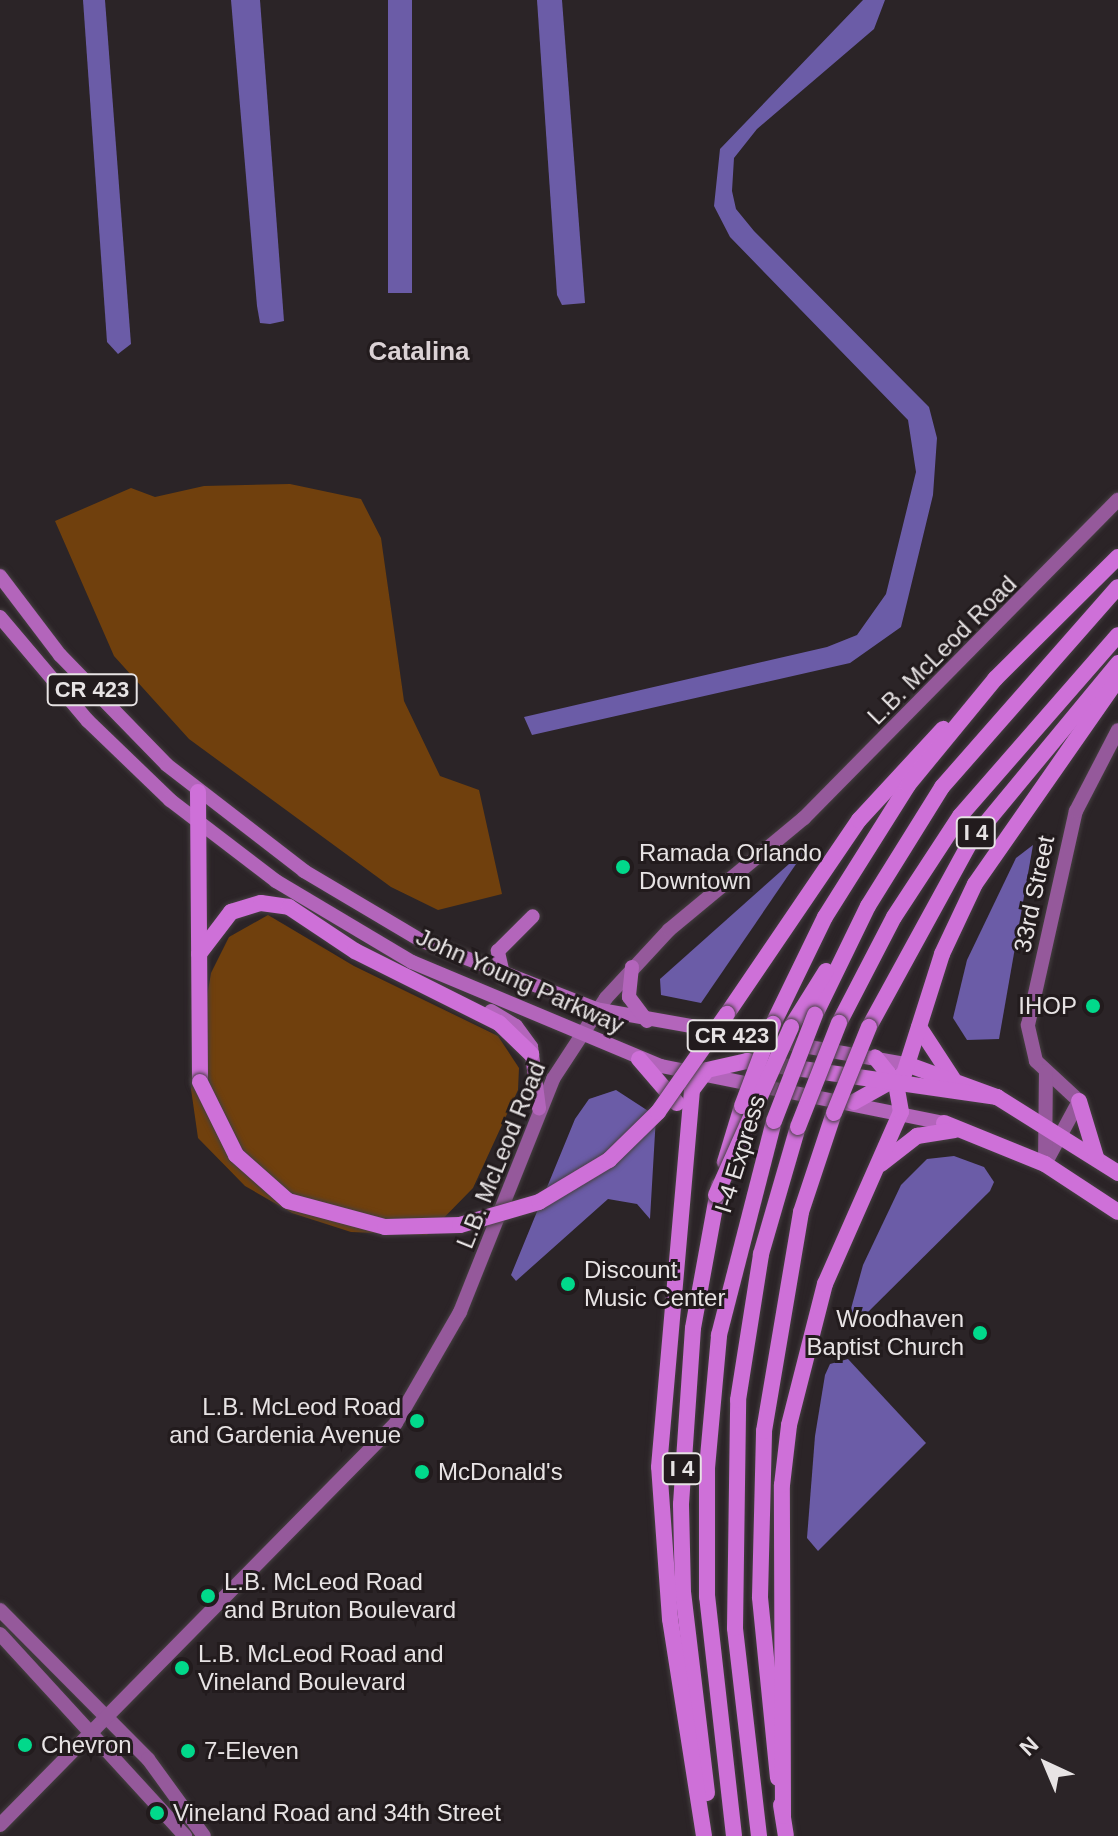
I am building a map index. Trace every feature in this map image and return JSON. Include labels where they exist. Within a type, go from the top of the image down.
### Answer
[{"type":"highway","name":"I 4","points":[[712,1836],[681,1533],[686,1391],[716,1195],[742,1106],[773,1024],[855,865],[966,711],[1118,557]]},
{"type":"highway","name":"I-4 Express","points":[[734,1836],[707,1597],[707,1468],[719,1335],[774,1121],[815,1015],[868,906],[942,787],[1118,587]]},
{"type":"highway","name":"I-4 Express","points":[[759,1836],[735,1628],[738,1400],[761,1254],[798,1127],[839,1023],[894,917],[960,816],[1118,635]]},
{"type":"highway","name":"I 4","points":[[786,1836],[760,1597],[764,1431],[795,1243],[834,1113],[869,1027],[971,841],[1118,663]]},
{"type":"highway","points":[[854,1102],[896,1083],[909,1065],[919,1027],[975,884],[1118,679]]},
{"type":"highway","points":[[198,792],[200,1082],[236,1155],[288,1201],[385,1227],[460,1225],[531,1206],[609,1160],[662,1106],[880,793],[966,711]]},
{"type":"highway","points":[[199,954],[231,912],[261,903],[289,907],[355,951],[499,1023],[531,1054]]},
{"type":"highway","points":[[716,1195],[791,1027],[868,906]]},
{"type":"highway","points":[[919,1027],[954,1080]]},
{"type":"highway","points":[[783,1816],[782,1485],[789,1425],[825,1284],[901,1112],[896,1083],[875,1057]]},
{"type":"highway","points":[[639,1059],[670,1090],[684,1130]]},
{"type":"highway","points":[[704,1836],[670,1619],[659,1467],[684,1130],[699,1077],[719,1064],[747,1061],[997,1097]]},
{"type":"highway","name":"John Young Parkway","points":[[909,1065],[997,1097],[1045,1122],[1118,1173]]},
{"type":"highway","points":[[1079,1101],[1096,1157]]},
{"type":"highway","name":"John Young Parkway","points":[[944,1123],[969,1130],[1045,1164],[1118,1212]]},
{"type":"highway","points":[[874,1170],[917,1136],[969,1130]]},
{"type":"main road","name":"John Young Parkway","points":[[0,576],[86,684],[198,792],[361,907],[504,978],[596,1009],[648,1021],[909,1065]]},
{"type":"main road","name":"John Young Parkway","points":[[0,617],[97,730],[198,823],[321,910],[451,979],[577,1036],[639,1059],[699,1077],[854,1102],[944,1123]]},
{"type":"main road","points":[[504,978],[498,951],[533,916]]},
{"type":"main road","points":[[632,967],[629,997],[648,1021]]},
{"type":"main road","points":[[451,979],[462,996],[516,1026],[531,1054],[539,1108]]},
{"type":"street","name":"L.B. McLeod Road","points":[[0,1825],[345,1482],[417,1394],[460,1312],[539,1108],[577,1036],[596,1009],[632,967],[804,818],[1118,500]]},
{"type":"street","name":"33rd Street","points":[[1079,1101],[1046,1071],[1030,1051],[1028,1025],[1061,867],[1082,795],[1118,730]]},
{"type":"street","name":"33rd Street","points":[[1045,1164],[1046,1071]]},
{"type":"street","points":[[1045,1164],[1065,1136],[1079,1101]]},
{"type":"street","points":[[0,1610],[148,1759],[204,1836]]},
{"type":"street","points":[[0,1634],[95,1731],[185,1836]]},
{"type":"shaded area","points":[[83,0],[105,0],[131,344],[118,354],[107,342]]},
{"type":"shaded area","points":[[231,0],[260,0],[284,321],[270,324],[260,323],[257,306]]},
{"type":"shaded area","points":[[388,0],[412,0],[412,293],[388,293]]},
{"type":"shaded area","points":[[537,0],[562,0],[585,303],[562,305],[557,295]]},
{"type":"shaded area","points":[[863,0],[885,0],[874,29],[757,129],[734,158],[732,191],[736,209],[754,231],[929,407],[937,438],[933,495],[901,627],[850,663],[532,735],[524,717],[827,647],[857,635],[886,594],[916,472],[908,420],[730,237],[714,206],[720,149]]},
{"type":"shaded area","points":[[290,484],[361,499],[381,538],[404,701],[440,776],[479,790],[502,894],[438,910],[391,887],[189,739],[114,656],[55,521],[131,488],[155,497],[204,486]]},
{"type":"shaded area","points":[[1033,845],[999,1039],[967,1040],[953,1018],[967,960],[1016,858]]},
{"type":"shaded area","points":[[807,848],[701,1003],[661,995],[660,979]]},
{"type":"shaded area","points":[[268,915],[354,966],[498,1036],[519,1068],[518,1090],[473,1188],[427,1235],[351,1232],[292,1213],[245,1186],[198,1138],[191,1089],[211,973],[229,937]]},
{"type":"shaded area","points":[[616,1090],[656,1116],[650,1219],[637,1204],[608,1199],[516,1281],[511,1275],[575,1119],[589,1099]]},
{"type":"shaded area","points":[[954,1156],[984,1167],[994,1182],[990,1191],[863,1317],[849,1316],[863,1265],[901,1185],[927,1159]]},
{"type":"shaded area","points":[[848,1359],[926,1443],[818,1551],[807,1538],[815,1436],[825,1375],[830,1364]]},
{"type":"place","name":"Ramada Orlando Downtown","points":[[623,867]]},
{"type":"place","name":"IHOP","points":[[1093,1006]]},
{"type":"place","name":"Discount Music Center","points":[[568,1284]]},
{"type":"place","name":"Woodhaven Baptist Church","points":[[980,1333]]},
{"type":"place","name":"L.B. McLeod Road and Gardenia Avenue","points":[[417,1421]]},
{"type":"place","name":"McDonald's","points":[[422,1472]]},
{"type":"place","name":"L.B. McLeod Road and Bruton Boulevard","points":[[208,1596]]},
{"type":"place","name":"L.B. McLeod Road and Vineland Boulevard","points":[[182,1668]]},
{"type":"place","name":"Chevron","points":[[25,1745]]},
{"type":"place","name":"7-Eleven","points":[[188,1751]]},
{"type":"place","name":"Vineland Road and 34th Street","points":[[157,1813]]},
{"type":"district","name":"Catalina","points":[[419,352]]}]
